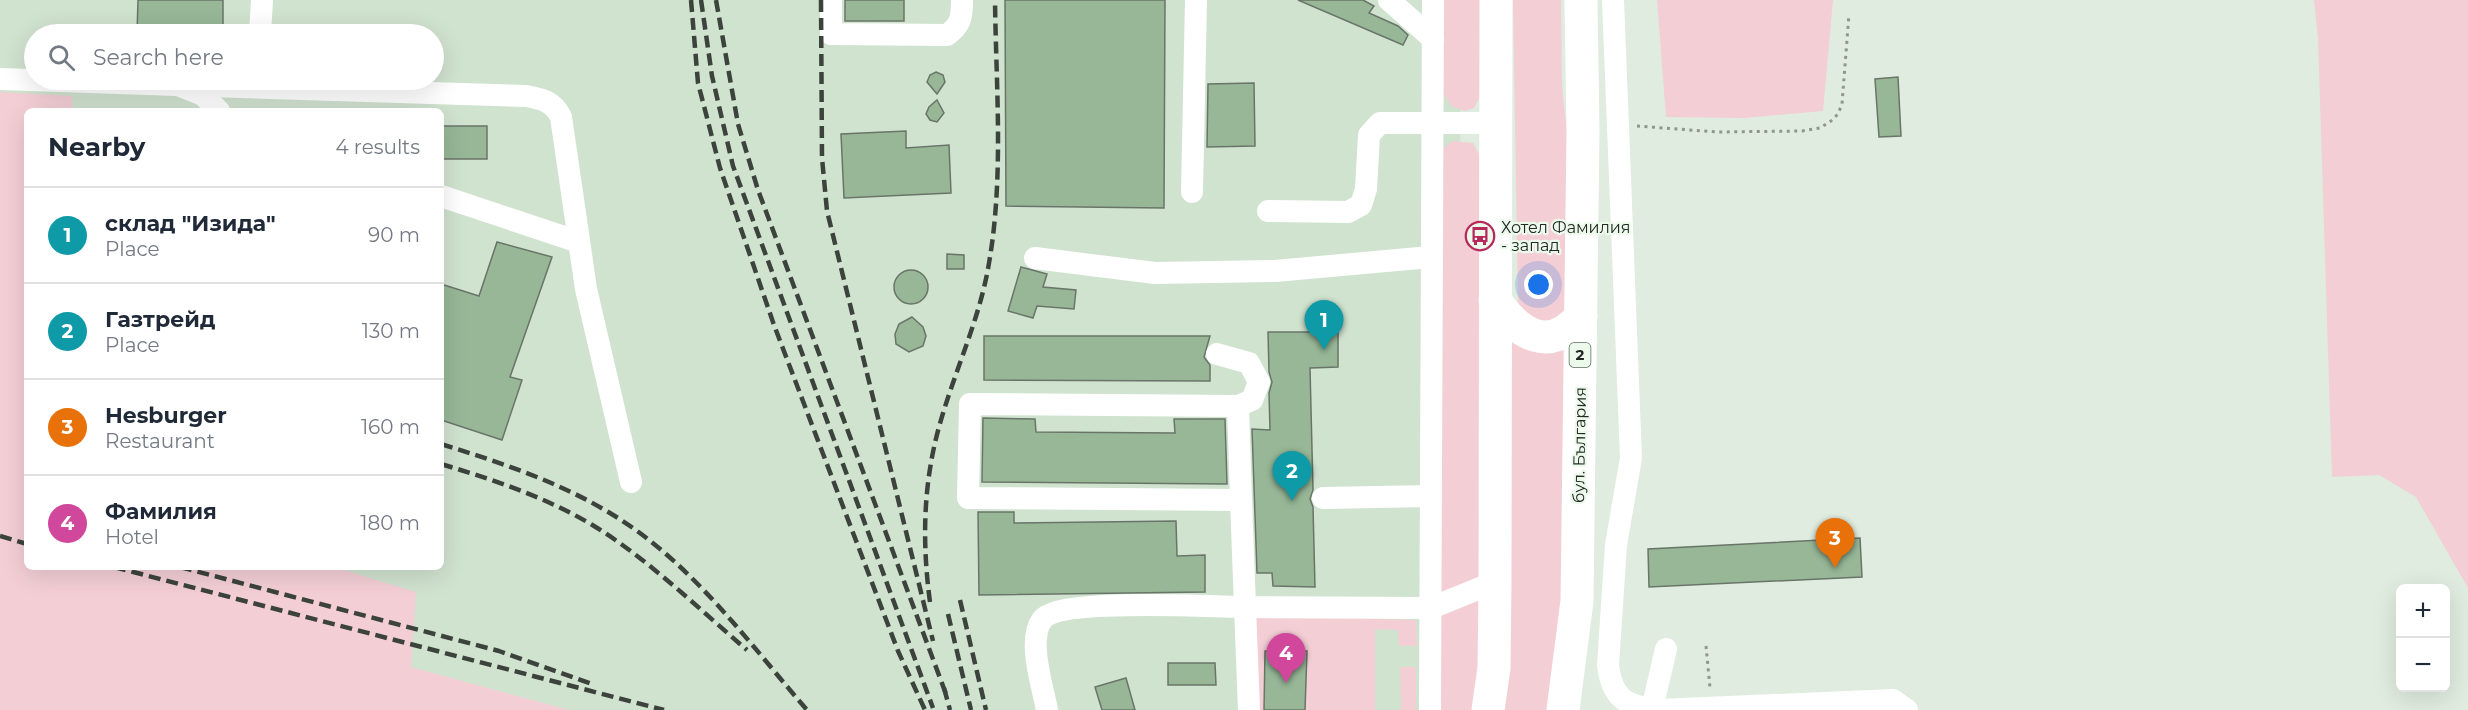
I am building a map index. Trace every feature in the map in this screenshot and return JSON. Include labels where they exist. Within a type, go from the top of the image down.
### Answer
[{"type":"highway","points":[[1488,710],[1494,668],[1495,582],[1496,0]]},
{"type":"highway","name":"бул. България","points":[[1563,710],[1577,601],[1582,181],[1581,0]]},
{"type":"highway","points":[[1495,300],[1506,316],[1519,327],[1530,334],[1545,338],[1570,330],[1581,316]]},
{"type":"street","points":[[261,24],[262,0]]},
{"type":"street","points":[[831,0],[831,34],[946,34],[958,27],[962,14],[962,0]]},
{"type":"street","points":[[1192,192],[1196,0]]},
{"type":"street","points":[[1389,0],[1433,39]]},
{"type":"street","points":[[1430,710],[1430,257],[1433,0]]},
{"type":"street","points":[[1613,0],[1631,458],[1616,545],[1608,664],[1610,684],[1628,704],[1652,709],[1893,699],[1907,710]]},
{"type":"street","points":[[0,80],[24,81]]},
{"type":"street","points":[[190,90],[203,95],[216,108]]},
{"type":"street","points":[[336,90],[526,96],[549,102],[561,117],[586,289],[631,482]]},
{"type":"street","points":[[1269,211],[1348,213],[1360,205],[1366,189],[1369,135],[1380,123],[1495,123]]},
{"type":"street","points":[[1582,181],[1594,137],[1601,127],[1618,124]]},
{"type":"street","points":[[444,197],[579,242]]},
{"type":"street","points":[[1035,258],[1155,273],[1275,271],[1430,257]]},
{"type":"street","points":[[1217,354],[1249,363],[1259,382],[1252,400],[1238,406],[970,404],[968,498],[1241,500]]},
{"type":"street","points":[[1238,406],[1249,710]]},
{"type":"street","points":[[1323,498],[1430,496]]},
{"type":"street","points":[[1047,710],[1035,640],[1042,620],[1055,612],[1072,607],[1431,608],[1495,582]]},
{"type":"street","points":[[1652,709],[1665,649]]},
{"type":"path","points":[[1618,124],[1718,132],[1820,128],[1838,114],[1842,104],[1849,14]]},
{"type":"path","points":[[1706,646],[1712,707]]},
{"type":"shaded area","points":[[0,0],[1461,0],[1459,420],[1454,710],[569,710],[49,570],[444,570],[444,108],[24,108],[24,161],[0,557]]},
{"type":"shaded area","points":[[1438,0],[1480,0],[1480,97],[1474,108],[1465,111],[1451,106],[1438,84]]},
{"type":"shaded area","points":[[1513,0],[1561,0],[1562,86],[1571,171],[1569,310],[1544,330],[1518,305]]},
{"type":"shaded area","points":[[1657,0],[1833,0],[1823,111],[1744,118],[1666,117]]},
{"type":"shaded area","points":[[2314,0],[2468,0],[2468,588],[2416,497],[2379,475],[2332,477],[2318,38]]},
{"type":"shaded area","points":[[0,92],[72,96],[73,108],[24,108],[24,570],[344,570],[416,592],[411,667],[569,710],[0,710]]},
{"type":"shaded area","points":[[1452,141],[1473,143],[1479,154],[1479,304],[1486,578],[1433,594],[1440,151]]},
{"type":"shaded area","points":[[1510,333],[1571,339],[1568,564],[1554,710],[1498,710]]},
{"type":"shaded area","points":[[1476,595],[1486,601],[1479,710],[1436,710],[1435,617]]},
{"type":"shaded area","points":[[1253,615],[1416,620],[1417,646],[1399,646],[1398,630],[1375,629],[1375,710],[1256,710]]},
{"type":"shaded area","points":[[1400,667],[1416,667],[1416,710],[1401,710]]},
{"type":"building","points":[[138,0],[223,0],[223,24],[137,24]]},
{"type":"building","points":[[845,0],[904,0],[904,21],[845,21]]},
{"type":"building","points":[[1005,0],[1165,0],[1164,208],[1006,206]]},
{"type":"building","points":[[1298,0],[1363,0],[1374,6],[1369,13],[1398,26],[1408,35],[1403,45]]},
{"type":"building","points":[[936,72],[943,75],[945,82],[937,94],[927,82],[930,75]]},
{"type":"building","points":[[1898,77],[1901,136],[1879,137],[1875,79]]},
{"type":"building","points":[[1254,83],[1255,146],[1207,147],[1208,84]]},
{"type":"building","points":[[937,100],[944,113],[937,122],[930,120],[926,114],[929,107]]},
{"type":"building","points":[[444,126],[487,126],[487,159],[444,159]]},
{"type":"building","points":[[906,131],[906,148],[949,145],[951,193],[844,198],[841,134]]},
{"type":"building","points":[[497,242],[552,257],[510,377],[522,380],[502,440],[444,421],[444,285],[479,296]]},
{"type":"building","points":[[947,254],[964,255],[964,269],[947,269]]},
{"type":"building","points":[[1021,267],[1047,274],[1043,287],[1076,290],[1074,309],[1037,306],[1033,318],[1008,311]]},
{"type":"building","points":[[911,270],[923,275],[928,287],[923,299],[911,304],[899,299],[894,287],[899,275]]},
{"type":"building","points":[[912,317],[923,327],[926,336],[923,346],[909,352],[896,344],[895,334],[899,324]]},
{"type":"building","points":[[1268,332],[1338,332],[1338,367],[1310,368],[1313,490],[1310,499],[1313,507],[1315,587],[1273,586],[1272,573],[1257,573],[1252,429],[1270,430],[1269,393],[1272,382],[1269,372]]},
{"type":"building","points":[[984,336],[1210,336],[1204,357],[1210,365],[1210,381],[984,380]]},
{"type":"building","points":[[983,418],[1035,419],[1036,432],[1175,433],[1174,419],[1225,419],[1227,484],[982,482]]},
{"type":"building","points":[[978,512],[1014,512],[1014,523],[1176,521],[1177,556],[1205,555],[1205,592],[979,595]]},
{"type":"building","points":[[1860,538],[1862,577],[1649,587],[1648,549]]},
{"type":"building","points":[[1265,651],[1307,651],[1305,710],[1264,710]]},
{"type":"building","points":[[1168,663],[1215,663],[1216,685],[1168,685]]},
{"type":"building","points":[[1126,678],[1135,710],[1102,710],[1095,687]]},
{"type":"railway","points":[[691,0],[698,83],[720,168],[774,325],[898,651],[925,710]]},
{"type":"railway","points":[[701,0],[712,76],[733,166],[933,708]]},
{"type":"railway","points":[[716,0],[738,124],[758,190],[946,694]]},
{"type":"railway","points":[[821,0],[822,158],[827,211],[933,641]]},
{"type":"railway","points":[[930,602],[925,536],[930,471],[945,406],[980,305],[994,231],[998,165],[995,0]]},
{"type":"railway","points":[[444,445],[509,467],[576,494],[646,537],[696,582],[742,632],[807,710]]},
{"type":"railway","points":[[444,465],[538,498],[594,526],[653,569],[747,650]]},
{"type":"railway","points":[[0,536],[24,543]]},
{"type":"railway","points":[[126,570],[664,710]]},
{"type":"railway","points":[[191,570],[499,651],[592,684]]},
{"type":"railway","points":[[960,600],[986,710]]},
{"type":"railway","points":[[948,614],[971,710]]},
{"type":"railway","points":[[944,688],[950,710]]},
{"type":"place","name":"Хотел Фамилия - запад","points":[[1480,236]]},
{"type":"place","name":"склад \"Изида\"","points":[[1324,350]]},
{"type":"place","name":"Газтрейд","points":[[1292,501]]},
{"type":"place","name":"Hesburger","points":[[1835,568]]},
{"type":"place","name":"Фамилия","points":[[1286,683]]}]
